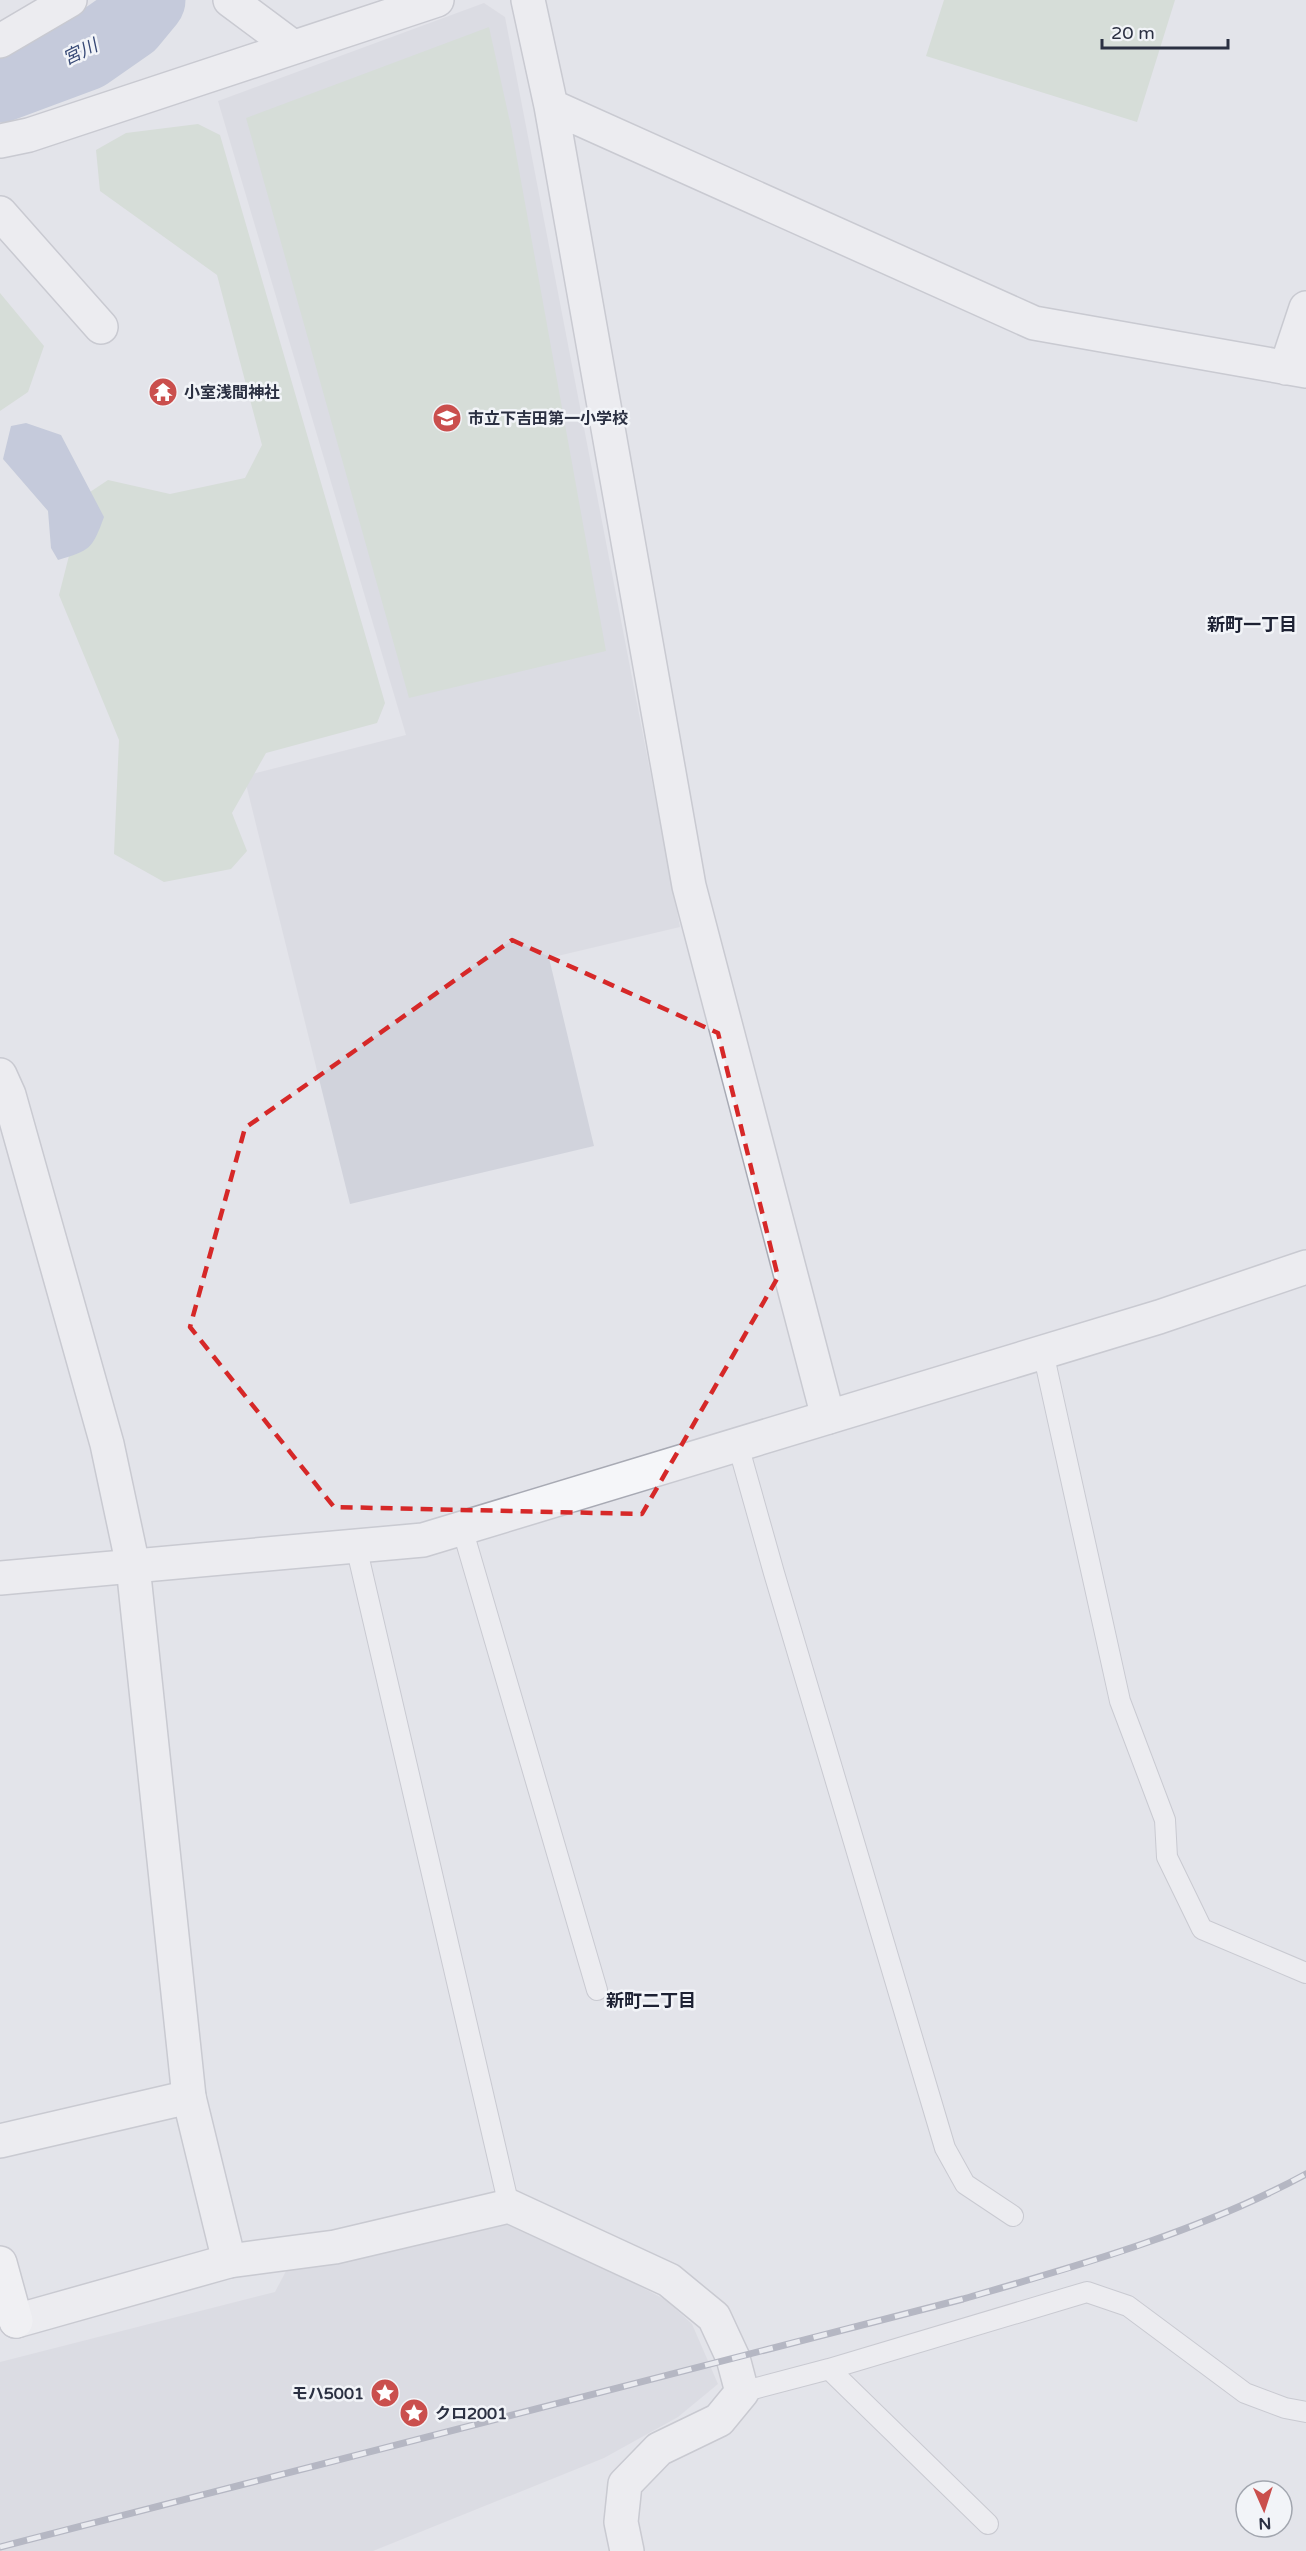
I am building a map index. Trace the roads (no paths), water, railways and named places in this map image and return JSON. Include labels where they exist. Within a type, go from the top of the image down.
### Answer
[{"type":"main road","points":[[0,2263],[8,2325]]},
{"type":"street","points":[[0,41],[70,0]]},
{"type":"street","points":[[230,0],[293,47]]},
{"type":"street","points":[[0,141],[29,135],[437,0]]},
{"type":"street","points":[[528,0],[551,106],[689,886],[828,1417]]},
{"type":"street","points":[[551,106],[1034,323],[1296,369],[1306,308]]},
{"type":"street","points":[[0,213],[101,327]]},
{"type":"street","points":[[0,1075],[9,1095],[107,1444],[133,1566],[189,2097],[229,2261]]},
{"type":"street","points":[[0,1578],[423,1540],[1159,1317],[1306,1267]]},
{"type":"street","points":[[0,2141],[189,2097]]},
{"type":"street","points":[[8,2325],[229,2261],[335,2247],[509,2205],[669,2280],[714,2317],[733,2358],[742,2392],[719,2420],[659,2449],[625,2484],[621,2522],[627,2551]]},
{"type":"lane","points":[[1043,1352],[1120,1701],[1165,1820],[1167,1857],[1202,1929],[1306,1973]]},
{"type":"lane","points":[[738,1445],[777,1585],[945,2148],[965,2184],[1013,2216]]},
{"type":"lane","points":[[462,1528],[597,1990]]},
{"type":"lane","points":[[356,1546],[509,2205]]},
{"type":"lane","points":[[742,2392],[829,2369],[1087,2292],[1128,2306],[1245,2393],[1285,2408],[1306,2412]]},
{"type":"lane","points":[[829,2369],[988,2524]]},
{"type":"water","points":[[26,423],[61,435],[104,517],[93,542],[88,547],[77,554],[58,560],[51,548],[48,511],[3,459],[11,426]]},
{"type":"waterway","name":"宮川","points":[[0,85],[86,53],[129,23],[148,0]]},
{"type":"railway","points":[[0,2547],[963,2299],[1094,2260],[1182,2230],[1225,2213],[1306,2174]]},
{"type":"place","name":"小室浅間神社","points":[[163,392]]},
{"type":"place","name":"市立下吉田第一小学校","points":[[447,418]]},
{"type":"place","name":"モハ5001","points":[[385,2393]]},
{"type":"place","name":"クロ2001","points":[[414,2413]]},
{"type":"district","name":"新町一丁目","points":[[1252,625]]},
{"type":"district","name":"新町二丁目","points":[[651,2001]]}]
